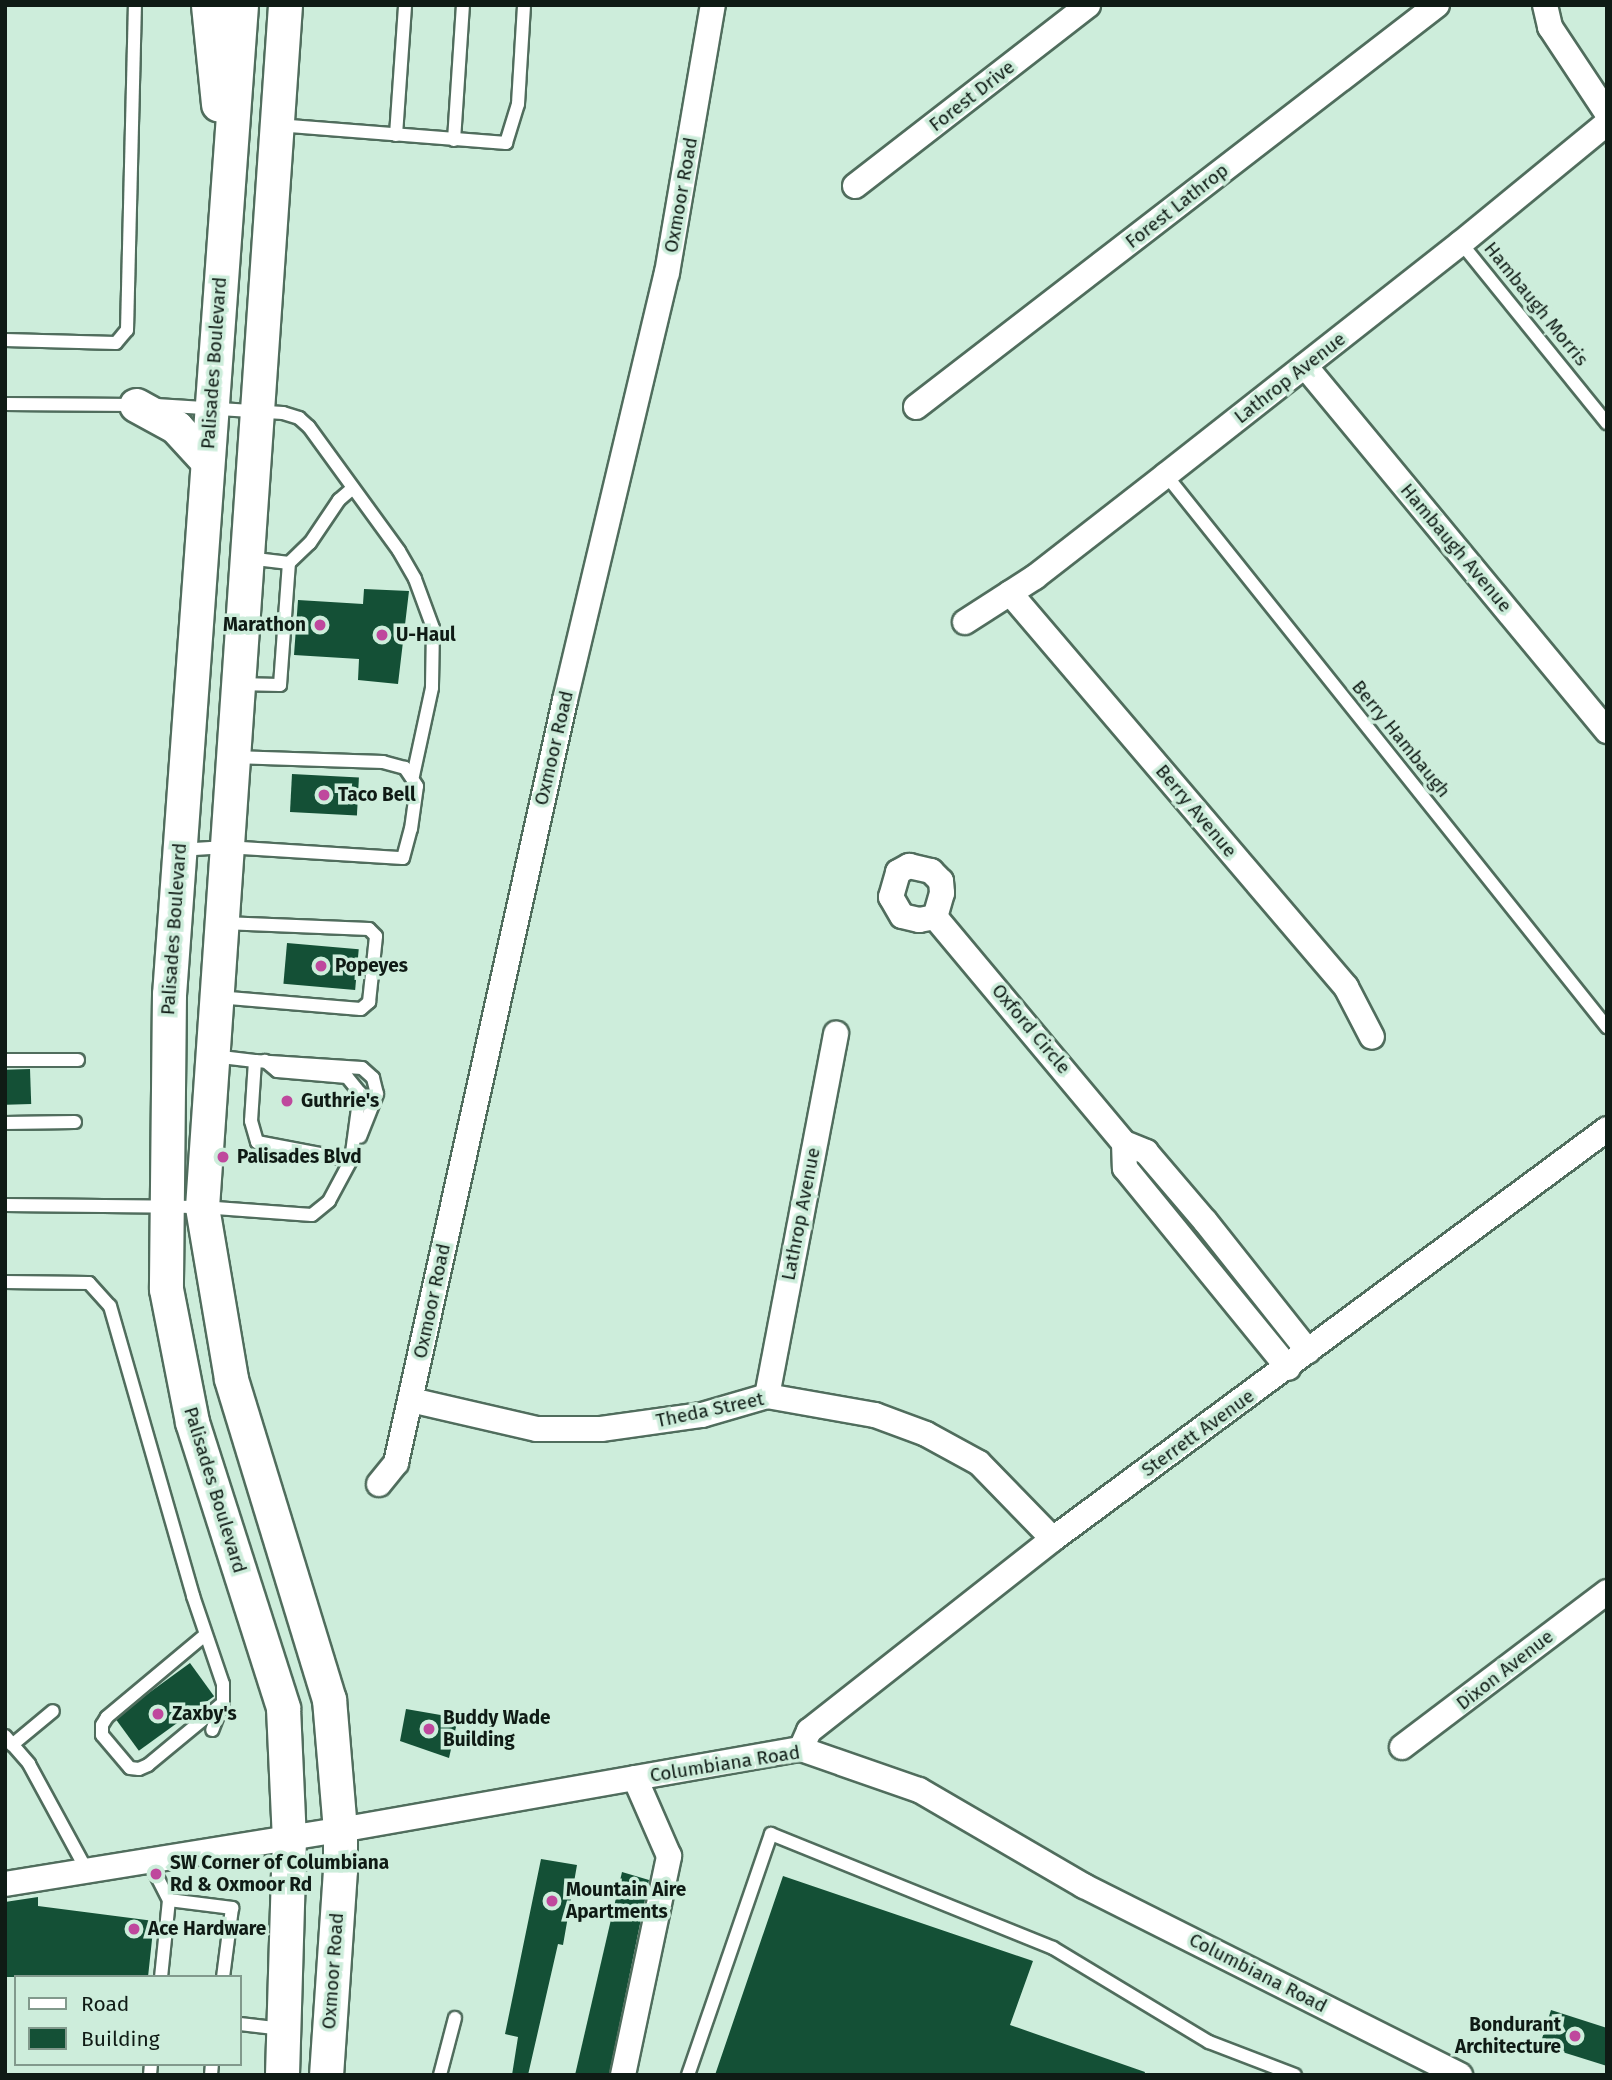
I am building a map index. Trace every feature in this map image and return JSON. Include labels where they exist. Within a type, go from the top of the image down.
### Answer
[{"type":"main road","points":[[208,5],[226,192]]},
{"type":"main road","name":"Palisades Boulevard","points":[[241,5],[169,994],[166,1289],[192,1422],[283,1708],[289,1838]]},
{"type":"main road","points":[[202,1207],[285,5]]},
{"type":"main road","points":[[136,405],[176,427],[207,461]]},
{"type":"main road","name":"Oxmoor Road","points":[[202,1207],[231,1379],[329,1699],[340,1830],[326,2075]]},
{"type":"main road","points":[[282,2075],[289,1838]]},
{"type":"street","name":"Oxmoor Road","points":[[379,1484],[396,1463],[411,1400],[565,700],[667,273],[713,5]]},
{"type":"street","name":"Forest Drive","points":[[855,186],[1088,5]]},
{"type":"street","name":"Forest Lathrop","points":[[916,407],[1437,5]]},
{"type":"street","points":[[1545,5],[1550,27],[1607,113]]},
{"type":"street","name":"Lathrop Avenue","points":[[965,622],[1010,593],[1166,475],[1461,243],[1607,123]]},
{"type":"street","name":"Hambaugh Avenue","points":[[1305,366],[1607,730]]},
{"type":"street","name":"Berry Avenue","points":[[1010,593],[1346,987],[1372,1037]]},
{"type":"street","name":"Oxford Circle","points":[[935,917],[1125,1143],[1146,1152],[1205,1220],[1308,1351]]},
{"type":"street","name":"Lathrop Avenue","points":[[767,1396],[836,1033]]},
{"type":"street","name":"Sterrett Avenue","points":[[801,1749],[809,1731],[1053,1539],[1288,1368],[1607,1129]]},
{"type":"street","name":"Oxford Circle","points":[[1125,1143],[1125,1168],[1288,1368]]},
{"type":"street","points":[[1182,1238],[1205,1220]]},
{"type":"street","name":"Theda Street","points":[[411,1400],[537,1429],[601,1429],[702,1415],[767,1396],[875,1415],[926,1434],[979,1463],[1053,1539]]},
{"type":"street","name":"Dixon Avenue","points":[[1402,1746],[1607,1591]]},
{"type":"street","name":"Columbiana Road","points":[[5,1884],[340,1830],[801,1749],[919,1790],[1084,1886],[1460,2075]]},
{"type":"street","points":[[623,2075],[669,1856],[635,1778]]},
{"type":"lane","points":[[5,340],[116,342],[127,330],[135,5]]},
{"type":"lane","points":[[396,135],[405,5]]},
{"type":"lane","points":[[454,139],[463,5]]},
{"type":"lane","points":[[276,125],[506,143],[518,104],[524,5]]},
{"type":"lane","name":"Hambaugh Morris","points":[[1461,243],[1607,423]]},
{"type":"lane","points":[[5,404],[136,405],[256,410],[299,418],[309,427],[354,488],[410,570],[433,628],[432,688],[413,776],[417,797],[403,858],[226,847],[179,850]]},
{"type":"lane","name":"Berry Hambaugh","points":[[1166,475],[1607,1027]]},
{"type":"lane","points":[[238,684],[280,685],[289,563],[310,543],[339,500],[354,488]]},
{"type":"lane","points":[[246,558],[289,563]]},
{"type":"lane","points":[[233,757],[383,762],[405,768],[413,776]]},
{"type":"lane","points":[[216,997],[361,1009],[369,1002],[376,936],[369,929],[222,922]]},
{"type":"lane","points":[[5,1205],[202,1207],[312,1215],[329,1201],[351,1160],[377,1094],[373,1078],[362,1068],[213,1056]]},
{"type":"lane","points":[[5,1060],[78,1060]]},
{"type":"lane","points":[[260,1061],[251,1121],[257,1142],[351,1160]]},
{"type":"lane","points":[[260,1061],[277,1071],[346,1077],[360,1093],[351,1160]]},
{"type":"lane","points":[[5,1123],[75,1122]]},
{"type":"lane","points":[[5,1282],[89,1283],[110,1306],[205,1635],[223,1684],[223,1702],[212,1730]]},
{"type":"lane","points":[[205,1635],[107,1717],[102,1725],[102,1735],[130,1768],[139,1769],[148,1765],[223,1702]]},
{"type":"lane","points":[[54,1711],[9,1741],[29,1764],[87,1871]]},
{"type":"lane","points":[[688,2075],[771,1834],[1053,1948],[1209,2042],[1295,2075]]},
{"type":"lane","points":[[149,1861],[169,1900],[161,1975]]},
{"type":"lane","points":[[169,1900],[232,1908],[223,1975]]},
{"type":"lane","points":[[440,2075],[455,2018]]},
{"type":"lane","points":[[242,2024],[284,2029]]},
{"type":"building","points":[[364,589],[409,591],[398,684],[358,680],[359,659],[294,655],[298,600],[363,604]]},
{"type":"building","name":"Taco Bell","points":[[292,774],[359,778],[357,815],[290,812]]},
{"type":"building","name":"Popeyes","points":[[287,943],[359,949],[355,990],[283,984]]},
{"type":"building","points":[[30,1069],[31,1104],[6,1105],[5,1070]]},
{"type":"building","name":"Zaxby's","points":[[190,1663],[214,1696],[139,1751],[115,1718]]},
{"type":"building","name":"Buddy Wade Building","points":[[406,1709],[458,1718],[449,1758],[400,1741]]},
{"type":"building","points":[[541,1859],[577,1865],[563,1945],[558,1944],[528,2075],[512,2075],[518,2037],[505,2034]]},
{"type":"building","points":[[622,1872],[649,1880],[609,2075],[575,2075]]},
{"type":"building","points":[[783,1876],[1033,1961],[1010,2025],[1145,2072],[1144,2075],[715,2075]]},
{"type":"building","points":[[38,1897],[38,1906],[154,1921],[148,1975],[5,1977],[5,1902]]},
{"type":"building","name":"Bondurant Architecture","points":[[1551,2010],[1607,2028],[1607,2066],[1540,2045]]},
{"type":"place","name":"Marathon","points":[[320,625]]},
{"type":"place","name":"U-Haul","points":[[382,635]]},
{"type":"place","name":"Taco Bell","points":[[324,795]]},
{"type":"place","name":"Popeyes","points":[[321,966]]},
{"type":"place","name":"Guthrie's","points":[[287,1101]]},
{"type":"place","name":"Palisades Blvd","points":[[223,1157]]},
{"type":"place","name":"Zaxby's","points":[[158,1714]]},
{"type":"place","name":"Buddy Wade Building","points":[[429,1729]]},
{"type":"place","name":"SW Corner of Columbiana Rd & Oxmoor Rd","points":[[156,1874]]},
{"type":"place","name":"Mountain Aire Apartments","points":[[552,1901]]},
{"type":"place","name":"Ace Hardware","points":[[134,1929]]},
{"type":"place","name":"Bondurant Architecture","points":[[1575,2036]]}]
